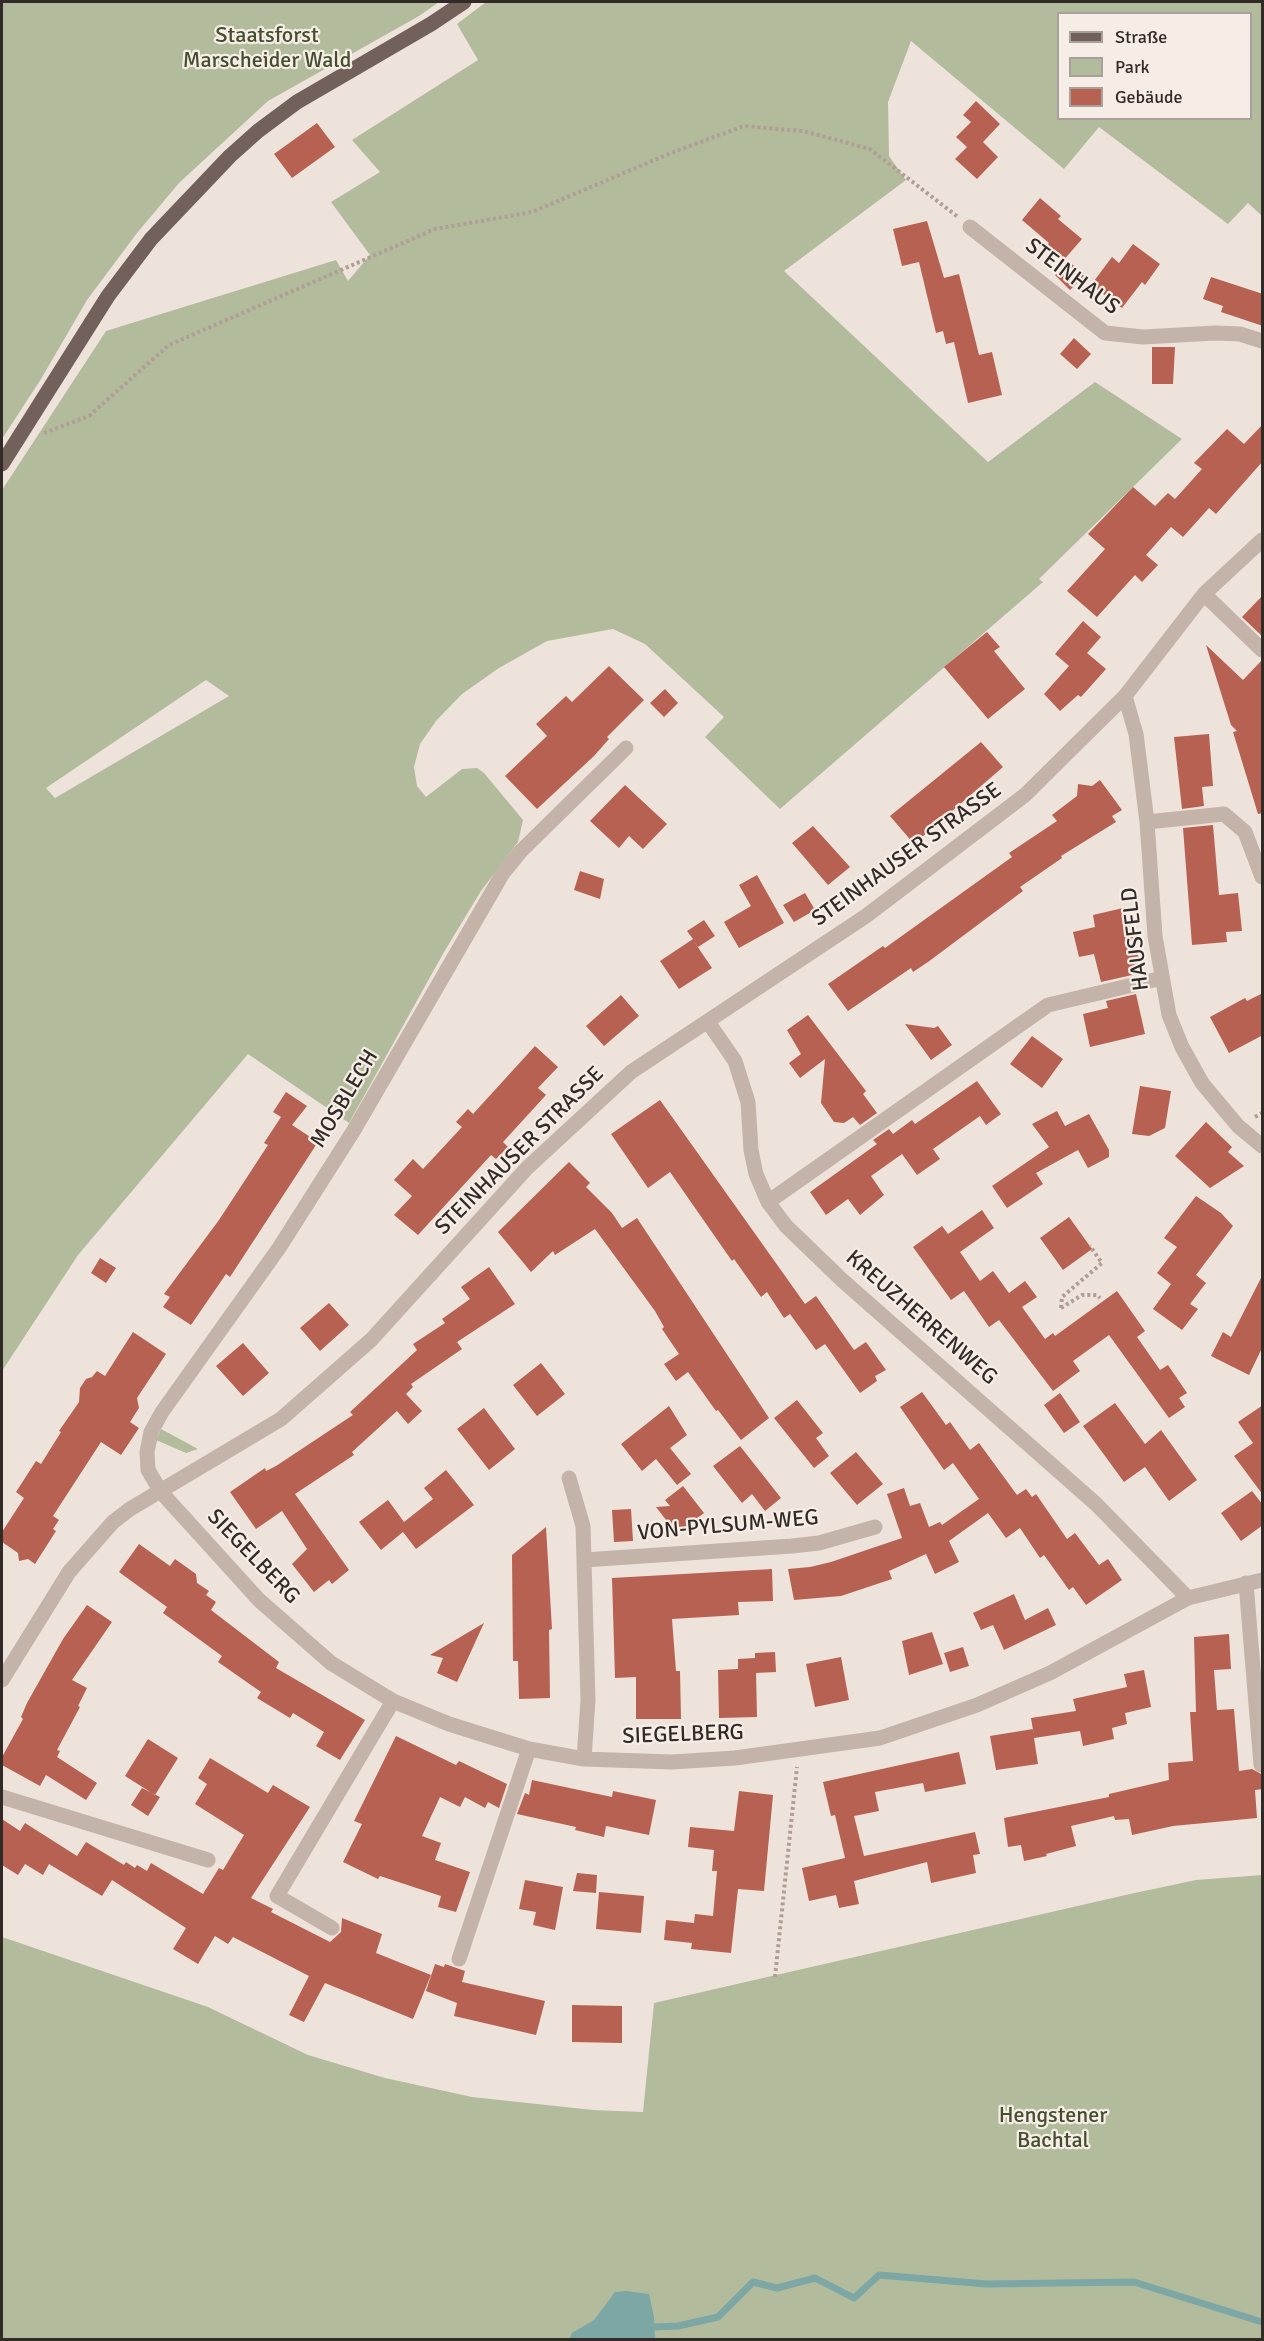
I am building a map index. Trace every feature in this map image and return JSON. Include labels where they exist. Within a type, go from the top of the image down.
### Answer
[{"type":"main road","points":[[2,464],[108,296],[151,239],[258,131],[297,102],[431,24],[464,2]]},
{"type":"street","name":"STEINHAUS","points":[[970,227],[1105,333],[1143,337],[1240,334],[1263,341]]},
{"type":"street","name":"STEINHAUSER STRASSE","points":[[2,1680],[49,1600],[86,1549],[122,1515],[246,1442],[288,1413],[371,1340],[489,1210],[568,1128],[631,1072],[866,916],[1025,795],[1125,696],[1204,594],[1263,540]]},
{"type":"street","points":[[1204,594],[1263,650]]},
{"type":"street","name":"HAUSFELD","points":[[1125,696],[1136,734],[1147,822],[1155,936],[1169,1015],[1182,1047],[1202,1083],[1238,1126],[1263,1146]]},
{"type":"street","name":"MOSBLECH","points":[[161,1492],[148,1470],[147,1452],[151,1432],[162,1412],[279,1248],[329,1169],[503,873],[521,851],[626,748]]},
{"type":"street","points":[[1147,822],[1224,814],[1245,832],[1263,877]]},
{"type":"street","points":[[768,1202],[1048,1005],[1162,978]]},
{"type":"street","name":"KREUZHERRENWEG","points":[[708,1022],[735,1061],[744,1086],[756,1174],[768,1202],[786,1226],[843,1280],[1096,1504],[1188,1598]]},
{"type":"street","points":[[569,1478],[583,1526],[588,1700],[584,1759]]},
{"type":"street","name":"SIEGELBERG","points":[[161,1492],[259,1600],[331,1663],[393,1701],[449,1724],[529,1749],[584,1759],[672,1762],[799,1751],[880,1738],[977,1706],[1050,1674],[1188,1598],[1263,1580]]},
{"type":"street","name":"VON-PYLSUM-WEG","points":[[584,1560],[819,1543],[874,1527]]},
{"type":"street","points":[[1246,1583],[1261,1766]]},
{"type":"street","points":[[332,1928],[277,1896],[393,1701]]},
{"type":"street","points":[[459,1959],[529,1749]]},
{"type":"street","points":[[2,1797],[208,1860]]},
{"type":"path","points":[[14,444],[89,416],[169,345],[290,292],[435,229],[532,212],[670,153],[744,126],[803,131],[870,149],[900,170],[970,227]]},
{"type":"path","points":[[1090,1246],[1102,1263],[1062,1297],[1061,1308],[1082,1295],[1097,1295],[1100,1298]]},
{"type":"path","points":[[775,1977],[799,1751]]},
{"type":"green space","name":"Staatsforst Marscheider Wald","points":[[2,2],[439,2],[419,16],[268,101],[179,183],[137,233],[87,300],[41,379],[2,439]]},
{"type":"green space","points":[[486,2],[1262,2],[1262,216],[1248,203],[1228,224],[1099,127],[1064,169],[911,41],[888,102],[889,156],[906,180],[784,271],[988,462],[1095,382],[1182,439],[1039,579],[1043,582],[780,809],[705,737],[724,717],[645,644],[613,629],[547,641],[499,668],[462,694],[436,721],[420,744],[414,767],[417,786],[426,797],[462,769],[477,768],[484,773],[523,820],[518,842],[481,891],[444,952],[349,1123],[248,1054],[78,1255],[2,1371],[2,490],[106,331],[336,260],[348,281],[370,255],[331,202],[380,172],[352,140],[478,60],[457,24]],"holes":[[[206,680],[229,696],[55,798],[46,788]]]},
{"type":"green space","points":[[161,1429],[198,1449],[186,1453],[156,1440]]},
{"type":"green space","name":"Hengstener Bachtal","points":[[1262,1875],[1262,2339],[2,2340],[2,1937],[208,2007],[308,2055],[385,2078],[472,2097],[593,2110],[643,2112],[654,2003],[1196,1880]]},
{"type":"water","points":[[615,2292],[649,2294],[654,2317],[655,2339],[569,2339],[572,2333],[594,2320]]},
{"type":"building","points":[[976,101],[1000,124],[983,142],[998,157],[977,179],[955,159],[967,147],[956,137],[971,122],[963,115]]},
{"type":"building","points":[[317,123],[335,147],[292,178],[274,154]]},
{"type":"building","points":[[1040,198],[1061,216],[1058,219],[1082,239],[1062,262],[1045,248],[1049,243],[1022,220]]},
{"type":"building","points":[[927,221],[944,278],[959,274],[979,355],[992,352],[1002,395],[968,403],[954,342],[946,344],[943,331],[936,333],[919,262],[902,266],[893,229]]},
{"type":"building","points":[[1133,244],[1160,264],[1145,285],[1142,282],[1122,308],[1091,285],[1112,257],[1119,263]]},
{"type":"building","points":[[1069,261],[1084,276],[1070,290],[1055,275]]},
{"type":"building","points":[[1211,277],[1263,294],[1263,326],[1221,312],[1223,306],[1203,299]]},
{"type":"building","points":[[1074,338],[1091,354],[1077,369],[1060,354]]},
{"type":"building","points":[[1152,347],[1175,347],[1173,384],[1152,384]]},
{"type":"building","points":[[1263,424],[1263,461],[1216,514],[1209,508],[1183,537],[1171,527],[1146,555],[1158,565],[1142,582],[1135,575],[1097,617],[1067,591],[1105,549],[1088,534],[1133,487],[1155,506],[1168,493],[1175,499],[1202,469],[1194,463],[1227,429],[1244,444]]},
{"type":"building","points":[[1263,595],[1263,637],[1242,617]]},
{"type":"building","points":[[1083,621],[1101,637],[1087,653],[1106,669],[1081,697],[1078,695],[1060,711],[1044,694],[1069,666],[1055,654]]},
{"type":"building","points":[[987,632],[1000,647],[994,651],[1025,689],[988,719],[944,667]]},
{"type":"building","points":[[1206,645],[1243,680],[1263,659],[1263,813],[1258,814],[1233,732],[1237,731],[1231,725]]},
{"type":"building","points":[[609,666],[644,700],[607,737],[609,739],[594,756],[537,809],[505,776],[547,736],[536,724],[566,696],[572,702]]},
{"type":"building","points":[[665,689],[678,703],[664,717],[650,703]]},
{"type":"building","points":[[1209,734],[1213,786],[1202,787],[1204,806],[1182,809],[1174,737]]},
{"type":"building","points":[[981,742],[1003,767],[914,844],[890,816]]},
{"type":"building","points":[[1100,780],[1122,810],[1112,816],[1116,822],[1061,856],[1062,858],[1020,887],[1023,891],[928,962],[913,972],[911,968],[848,1011],[828,984],[883,946],[885,948],[1012,857],[1009,853],[1057,821],[1052,815],[1077,796],[1078,784],[1092,786]]},
{"type":"building","points":[[625,785],[667,824],[643,849],[629,836],[619,848],[590,821]]},
{"type":"building","points":[[1213,825],[1219,895],[1238,893],[1242,931],[1226,932],[1227,942],[1192,945],[1183,828]]},
{"type":"building","points":[[813,826],[850,867],[828,885],[792,843]]},
{"type":"building","points":[[580,871],[604,879],[600,899],[574,890]]},
{"type":"building","points":[[757,875],[784,923],[739,948],[724,922],[751,906],[739,885]]},
{"type":"building","points":[[805,893],[815,910],[794,922],[783,905]]},
{"type":"building","points":[[1123,908],[1127,924],[1131,923],[1141,969],[1131,972],[1132,975],[1101,982],[1094,954],[1079,957],[1073,932],[1095,927],[1093,915]]},
{"type":"building","points":[[704,920],[715,936],[698,947],[693,940],[712,968],[679,989],[660,961],[693,939],[687,931]]},
{"type":"building","points":[[1263,993],[1263,1035],[1229,1053],[1210,1017],[1245,998],[1247,1001]]},
{"type":"building","points":[[1136,994],[1145,1034],[1090,1047],[1083,1014],[1108,1008],[1106,1001]]},
{"type":"building","points":[[621,995],[639,1016],[604,1046],[586,1026]]},
{"type":"building","points":[[808,1015],[866,1091],[863,1094],[877,1113],[860,1125],[853,1117],[844,1123],[834,1122],[821,1103],[825,1059],[800,1078],[789,1063],[801,1054],[787,1030]]},
{"type":"building","points":[[905,1024],[934,1028],[938,1026],[952,1045],[931,1060]]},
{"type":"building","points":[[1032,1036],[1063,1059],[1042,1088],[1010,1064]]},
{"type":"building","points":[[535,1046],[558,1067],[538,1088],[546,1095],[503,1142],[508,1147],[496,1159],[491,1155],[418,1235],[394,1215],[412,1196],[394,1180],[413,1159],[423,1169],[462,1127],[456,1122],[468,1109],[473,1114]]},
{"type":"building","points":[[977,1081],[1001,1114],[986,1125],[980,1116],[933,1149],[940,1159],[917,1175],[902,1154],[871,1176],[884,1195],[860,1215],[848,1199],[826,1215],[810,1192],[877,1144],[873,1140],[889,1129],[893,1134],[912,1120],[915,1124]]},
{"type":"building","points":[[1140,1086],[1171,1091],[1165,1128],[1149,1136],[1132,1134]]},
{"type":"building","points":[[286,1092],[307,1106],[292,1125],[318,1142],[230,1277],[226,1274],[191,1325],[163,1307],[170,1297],[164,1294],[219,1220],[268,1145],[264,1143],[281,1117],[273,1112]]},
{"type":"building","points":[[660,1100],[805,1304],[816,1296],[854,1350],[866,1342],[886,1370],[875,1376],[877,1381],[860,1393],[825,1344],[816,1350],[790,1314],[784,1318],[767,1292],[761,1297],[734,1259],[732,1261],[670,1172],[648,1188],[611,1134]]},
{"type":"building","points":[[1057,1111],[1065,1126],[1089,1114],[1109,1150],[1109,1157],[1088,1168],[1078,1150],[1036,1173],[1043,1184],[1007,1208],[992,1186],[1049,1147],[1032,1124]]},
{"type":"building","points":[[1206,1122],[1232,1147],[1228,1152],[1244,1166],[1210,1188],[1175,1156]]},
{"type":"building","points":[[569,1162],[590,1183],[586,1187],[612,1213],[622,1228],[637,1218],[769,1418],[741,1440],[718,1410],[716,1411],[688,1372],[676,1381],[664,1364],[679,1354],[662,1329],[664,1327],[655,1311],[595,1229],[555,1255],[553,1251],[531,1272],[498,1232]]},
{"type":"building","points":[[1196,1196],[1221,1213],[1233,1226],[1196,1275],[1206,1283],[1190,1304],[1198,1309],[1182,1330],[1153,1309],[1171,1284],[1157,1273],[1177,1247],[1164,1238]]},
{"type":"building","points":[[982,1210],[994,1228],[960,1252],[980,1281],[993,1271],[1009,1293],[1025,1281],[1037,1297],[1022,1307],[1045,1339],[1053,1333],[1055,1336],[1117,1291],[1145,1331],[1137,1337],[1160,1370],[1168,1365],[1187,1393],[1179,1398],[1185,1407],[1169,1418],[1109,1335],[1073,1361],[1080,1371],[1053,1391],[999,1320],[989,1327],[964,1291],[951,1300],[913,1247],[942,1226],[948,1234]]},
{"type":"building","points":[[1069,1217],[1092,1249],[1063,1270],[1040,1238]]},
{"type":"building","points":[[100,1258],[116,1268],[106,1283],[91,1273]]},
{"type":"building","points":[[489,1267],[515,1304],[457,1342],[462,1349],[411,1384],[413,1387],[406,1394],[422,1411],[408,1424],[397,1411],[352,1452],[354,1455],[295,1494],[349,1570],[332,1584],[329,1580],[314,1592],[292,1564],[307,1549],[282,1511],[256,1529],[230,1492],[265,1468],[266,1471],[276,1466],[353,1415],[350,1412],[417,1350],[413,1344],[445,1323],[442,1319],[470,1299],[461,1287]]},
{"type":"building","points":[[1263,1274],[1263,1346],[1249,1375],[1211,1356],[1223,1332],[1231,1337]]},
{"type":"building","points":[[329,1303],[349,1325],[320,1351],[300,1328]]},
{"type":"building","points":[[133,1332],[166,1354],[137,1398],[139,1408],[130,1422],[139,1428],[121,1455],[101,1442],[53,1516],[59,1520],[53,1529],[56,1531],[35,1564],[28,1559],[19,1561],[18,1553],[2,1542],[2,1532],[24,1498],[16,1492],[36,1461],[41,1464],[61,1432],[59,1431],[79,1402],[80,1388],[86,1379],[92,1377],[97,1371],[105,1376]]},
{"type":"building","points":[[243,1343],[269,1373],[243,1396],[216,1366]]},
{"type":"building","points":[[541,1363],[565,1394],[537,1416],[513,1385]]},
{"type":"building","points":[[922,1392],[946,1425],[950,1422],[970,1450],[979,1443],[1017,1495],[1026,1489],[1032,1497],[1036,1494],[1067,1539],[1075,1533],[1099,1565],[1108,1559],[1122,1580],[1086,1605],[1073,1587],[1069,1590],[1044,1555],[1040,1558],[1020,1528],[1006,1538],[988,1513],[949,1541],[959,1562],[935,1574],[926,1554],[889,1571],[892,1579],[841,1596],[794,1600],[788,1569],[831,1562],[902,1538],[887,1494],[904,1488],[910,1506],[920,1503],[929,1527],[940,1522],[942,1525],[979,1499],[953,1463],[944,1470],[900,1407]]},
{"type":"building","points":[[1060,1393],[1080,1422],[1064,1433],[1044,1405]]},
{"type":"building","points":[[797,1400],[823,1433],[816,1438],[829,1456],[814,1468],[774,1418]]},
{"type":"building","points":[[1115,1403],[1145,1444],[1161,1430],[1197,1480],[1169,1501],[1145,1467],[1124,1482],[1083,1426]]},
{"type":"building","points":[[1263,1405],[1263,1495],[1234,1456],[1253,1443],[1238,1422]]},
{"type":"building","points":[[669,1406],[687,1435],[670,1448],[691,1474],[677,1485],[656,1459],[642,1471],[621,1444]]},
{"type":"building","points":[[484,1408],[515,1449],[489,1470],[457,1429]]},
{"type":"building","points":[[740,1446],[781,1498],[765,1511],[752,1494],[742,1503],[713,1466]]},
{"type":"building","points":[[856,1452],[883,1484],[857,1505],[830,1473]]},
{"type":"building","points":[[446,1470],[474,1505],[416,1549],[403,1532],[381,1550],[359,1522],[388,1500],[404,1522],[433,1499],[424,1488]]},
{"type":"building","points":[[683,1486],[704,1513],[677,1534],[656,1507],[670,1506],[665,1500]]},
{"type":"building","points":[[1252,1491],[1263,1505],[1263,1525],[1241,1541],[1221,1513]]},
{"type":"building","points":[[631,1509],[633,1541],[614,1542],[612,1510]]},
{"type":"building","points":[[546,1527],[552,1629],[549,1630],[550,1698],[519,1699],[518,1661],[513,1661],[512,1555]]},
{"type":"building","points":[[139,1544],[170,1566],[175,1559],[196,1574],[197,1583],[209,1591],[206,1595],[216,1602],[211,1610],[279,1662],[276,1668],[365,1720],[340,1760],[316,1746],[324,1732],[293,1713],[290,1718],[257,1698],[261,1692],[218,1662],[222,1656],[163,1613],[167,1607],[119,1572]]},
{"type":"building","points":[[772,1569],[773,1601],[738,1602],[739,1615],[672,1619],[676,1671],[680,1671],[681,1719],[636,1719],[636,1677],[615,1678],[612,1578]]},
{"type":"building","points":[[1014,1594],[1025,1620],[1048,1608],[1056,1625],[1004,1650],[993,1625],[981,1630],[973,1613]]},
{"type":"building","points":[[87,1605],[112,1622],[72,1680],[87,1688],[78,1706],[80,1707],[57,1750],[60,1751],[57,1757],[97,1783],[86,1800],[46,1775],[40,1786],[2,1765],[2,1757],[23,1719],[21,1717],[27,1703],[63,1639]]},
{"type":"building","points":[[484,1623],[457,1682],[437,1673],[443,1658],[430,1655]]},
{"type":"building","points":[[932,1632],[943,1664],[909,1675],[902,1641]]},
{"type":"building","points":[[1229,1634],[1231,1669],[1214,1670],[1217,1710],[1234,1709],[1239,1771],[1252,1769],[1263,1775],[1263,1789],[1255,1790],[1257,1818],[1173,1826],[1132,1835],[1129,1819],[1115,1820],[1114,1816],[1071,1826],[1076,1846],[1046,1854],[1047,1856],[1024,1861],[1021,1845],[1008,1847],[1004,1818],[1109,1797],[1109,1794],[1169,1780],[1168,1763],[1193,1761],[1190,1712],[1196,1712],[1194,1637]]},
{"type":"building","points":[[963,1647],[969,1666],[950,1672],[944,1653]]},
{"type":"building","points":[[775,1652],[776,1672],[756,1673],[757,1717],[719,1718],[718,1670],[738,1669],[738,1659],[755,1658],[755,1653]]},
{"type":"building","points":[[841,1657],[849,1700],[815,1707],[806,1664]]},
{"type":"building","points":[[1144,1670],[1151,1707],[1125,1713],[1127,1724],[1112,1728],[1114,1739],[1083,1746],[1080,1731],[1034,1738],[1038,1764],[996,1770],[990,1736],[1033,1729],[1031,1718],[1076,1711],[1073,1699],[1127,1687],[1124,1674]]},
{"type":"building","points":[[396,1736],[456,1765],[459,1761],[507,1784],[499,1808],[488,1802],[485,1808],[465,1797],[460,1807],[440,1797],[422,1836],[441,1843],[435,1860],[470,1872],[456,1912],[438,1907],[441,1896],[380,1876],[378,1879],[343,1862],[362,1824],[354,1821]]},
{"type":"building","points":[[148,1739],[178,1758],[155,1795],[125,1776]]},
{"type":"building","points":[[959,1752],[966,1784],[925,1792],[923,1783],[875,1792],[879,1811],[854,1816],[864,1856],[975,1832],[980,1854],[973,1855],[976,1873],[931,1883],[927,1862],[854,1881],[859,1904],[839,1908],[836,1895],[809,1901],[802,1868],[845,1858],[835,1815],[831,1816],[823,1782]]},
{"type":"building","points":[[210,1758],[268,1793],[273,1785],[310,1807],[251,1898],[273,1909],[271,1912],[330,1942],[341,1932],[342,1918],[382,1934],[376,1953],[431,1975],[413,2019],[325,1983],[304,2022],[289,2015],[309,1976],[233,1937],[228,1944],[215,1936],[198,1964],[173,1949],[186,1928],[112,1880],[102,1896],[49,1864],[43,1875],[25,1864],[18,1875],[2,1865],[2,1819],[20,1831],[25,1823],[77,1856],[86,1842],[124,1865],[126,1862],[135,1868],[137,1865],[147,1871],[151,1863],[203,1894],[219,1868],[223,1870],[244,1835],[195,1804],[207,1784],[198,1778]]},
{"type":"building","points":[[532,1780],[612,1797],[613,1791],[656,1800],[649,1835],[606,1826],[604,1837],[575,1830],[576,1827],[517,1814],[525,1793],[529,1795]]},
{"type":"building","points":[[142,1788],[160,1797],[148,1816],[131,1805]]},
{"type":"building","points":[[739,1791],[773,1795],[764,1891],[738,1889],[731,1953],[691,1949],[692,1943],[664,1940],[666,1920],[694,1923],[695,1914],[713,1916],[717,1871],[712,1871],[714,1850],[688,1847],[690,1827],[734,1831]]},
{"type":"building","points":[[577,1873],[597,1875],[596,1893],[573,1891]]},
{"type":"building","points":[[525,1880],[563,1887],[555,1930],[533,1925],[536,1912],[519,1909]]},
{"type":"building","points":[[599,1892],[644,1896],[641,1933],[596,1929]]},
{"type":"building","points":[[435,1964],[444,1967],[445,1964],[465,1971],[462,1982],[545,2001],[536,2035],[454,2016],[457,2003],[426,1991]]},
{"type":"building","points":[[572,2005],[622,2006],[622,2043],[572,2042]]},
{"type":"waterway","points":[[654,2327],[678,2326],[718,2317],[753,2282],[777,2288],[815,2278],[854,2298],[879,2275],[987,2284],[1134,2282],[1262,2322]]}]
